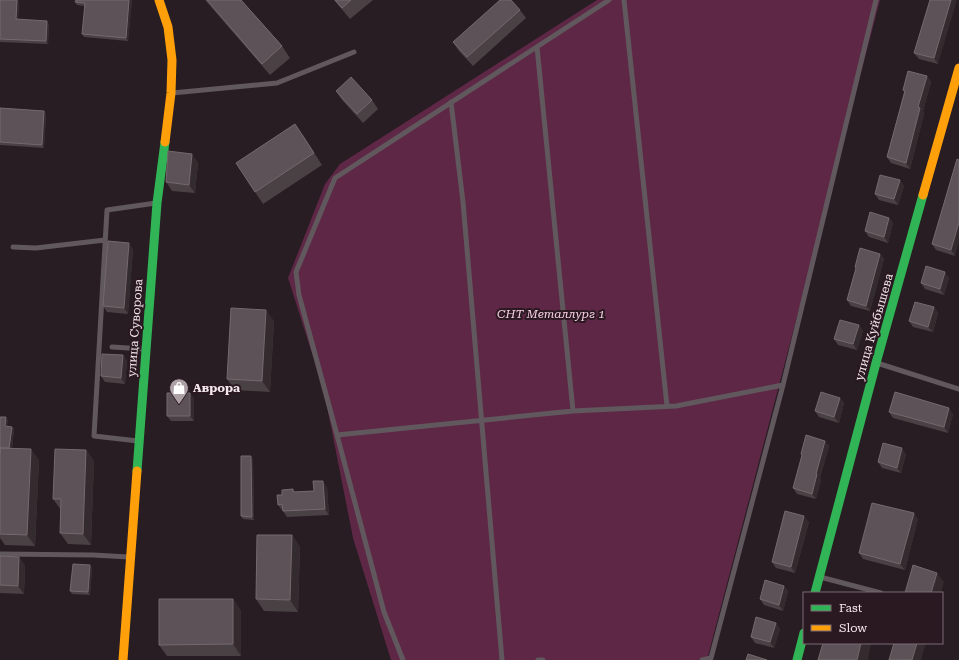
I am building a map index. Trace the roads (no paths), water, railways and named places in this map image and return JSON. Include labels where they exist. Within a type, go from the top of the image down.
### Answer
[{"type":"street","name":"улица Суворова","points":[[123,660],[157,203],[171,93],[172,60],[168,27],[159,0]]},
{"type":"street","name":"улица Куйбышева","points":[[815,592],[876,363],[959,68]]},
{"type":"street","points":[[797,660],[803,638]]},
{"type":"lane","points":[[403,660],[384,612],[299,295],[296,272],[335,178],[609,0]]},
{"type":"lane","points":[[624,0],[667,406]]},
{"type":"lane","points":[[702,660],[712,658],[783,385],[876,0]]},
{"type":"lane","points":[[537,47],[573,410]]},
{"type":"lane","points":[[171,93],[277,83],[354,52]]},
{"type":"lane","points":[[451,102],[463,202],[502,660]]},
{"type":"lane","points":[[139,441],[94,436],[107,210],[157,203]]},
{"type":"lane","points":[[12,247],[36,248],[105,240]]},
{"type":"lane","points":[[112,347],[146,350]]},
{"type":"lane","points":[[876,363],[959,389]]},
{"type":"lane","points":[[337,435],[573,410],[676,406],[783,385]]},
{"type":"lane","points":[[0,554],[130,557]]},
{"type":"lane","points":[[819,576],[877,592]]},
{"type":"place","name":"Аврора","points":[[179,405]]},
{"type":"park label","name":"СНТ Металлург 1","points":[[551,314]]}]
